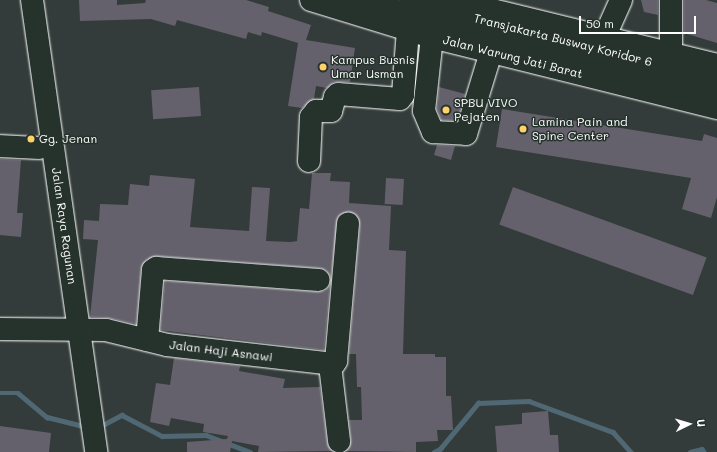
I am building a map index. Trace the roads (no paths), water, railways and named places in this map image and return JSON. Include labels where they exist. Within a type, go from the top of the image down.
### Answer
[{"type":"main road","name":"Jalan Raya Ragunan","points":[[19,0],[39,148],[58,236]]},
{"type":"main road","name":"Jalan Raya Ragunan","points":[[32,0],[58,236],[89,451]]},
{"type":"main road","name":"Jalan Warung Jati Barat","points":[[311,0],[432,37],[717,108]]},
{"type":"main road","name":"Transjakarta Busway Koridor 6","points":[[358,0],[535,50],[717,93]]},
{"type":"main road","name":"Transjakarta Busway Koridor 6","points":[[410,0],[512,28],[717,75]]},
{"type":"main road","points":[[452,0],[717,65]]},
{"type":"main road","points":[[604,38],[621,0]]},
{"type":"main road","points":[[671,0],[671,54]]},
{"type":"main road","points":[[309,161],[311,117],[316,111],[331,111],[335,97],[338,94],[400,99],[403,95],[408,30]]},
{"type":"main road","points":[[432,37],[424,111],[433,132],[466,134],[491,52]]},
{"type":"main road","points":[[0,146],[39,148]]},
{"type":"main road","points":[[339,441],[333,363],[348,224]]},
{"type":"main road","points":[[147,340],[153,270],[156,268],[319,280]]},
{"type":"main road","name":"Jalan Haji Asnawi","points":[[0,329],[71,328],[106,330],[147,340],[333,363]]},
{"type":"waterway","points":[[0,393],[18,393],[47,417],[87,427]]},
{"type":"waterway","points":[[434,452],[440,449],[478,403],[529,401],[613,432],[631,452]]},
{"type":"waterway","points":[[99,427],[122,415],[162,436],[206,435],[250,452]]},
{"type":"waterway","points":[[690,452],[702,449],[704,452]]},
{"type":"place","name":"Kampus Busnis Umar Usman","points":[[323,67]]},
{"type":"place","name":"SPBU VIVO Pejaten","points":[[446,110]]},
{"type":"place","name":"Lamina Pain and Spine Center","points":[[523,129]]},
{"type":"place","name":"Gg. Jenan","points":[[31,139]]}]
